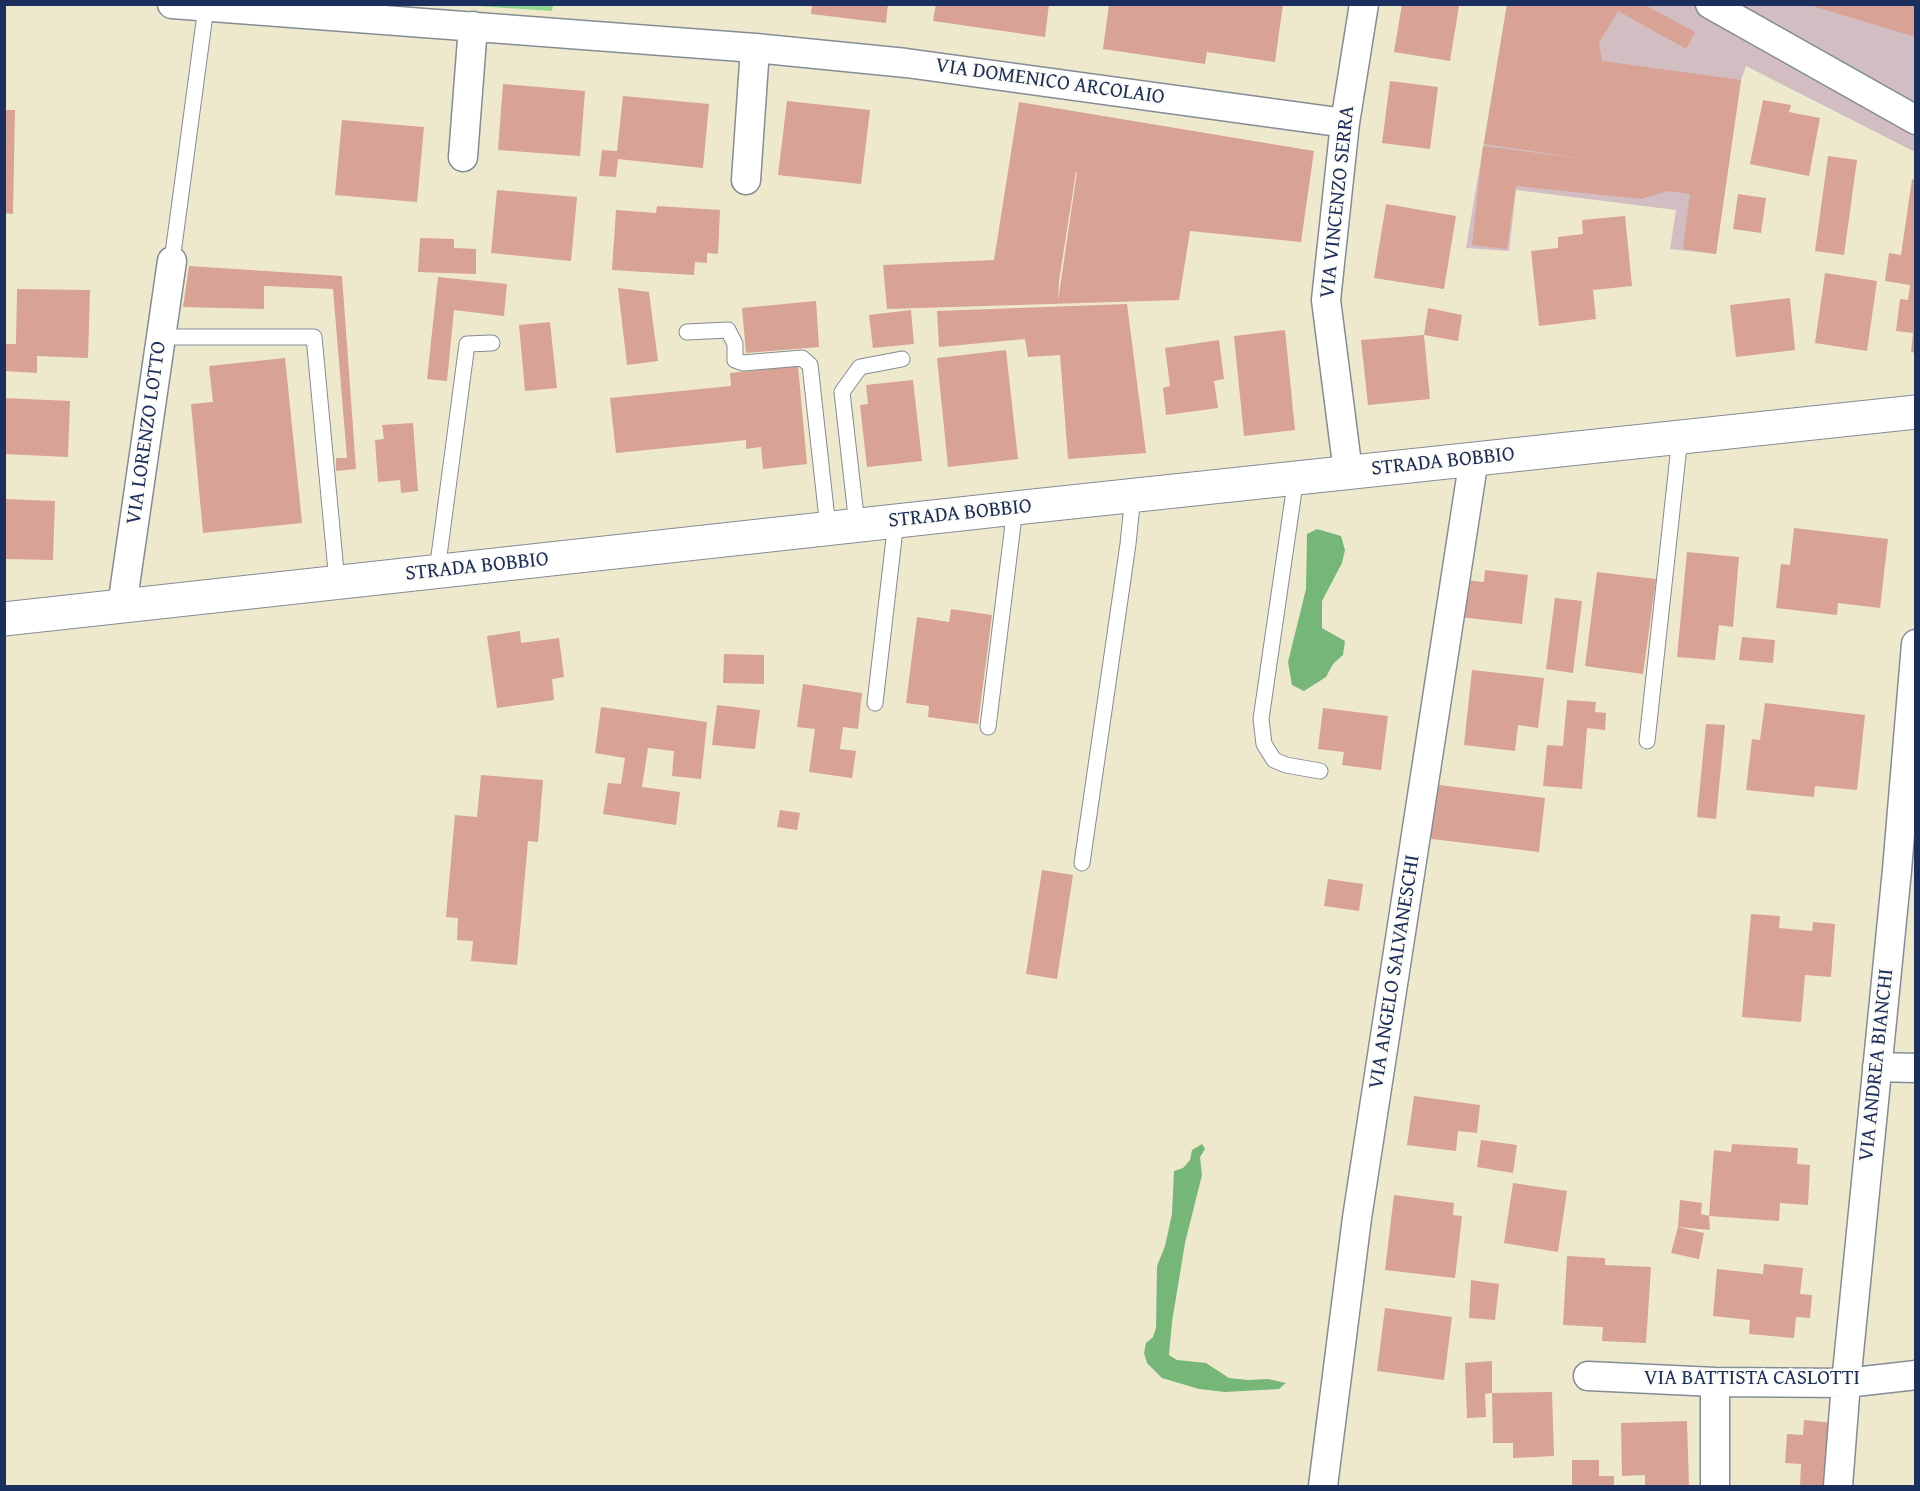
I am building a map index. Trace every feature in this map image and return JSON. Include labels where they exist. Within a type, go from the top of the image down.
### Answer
[{"type":"main road","name":"STRADA BOBBIO","points":[[4,619],[843,526],[1916,412]]},
{"type":"street","name":"VIA DOMENICO ARCOLAIO","points":[[172,4],[390,12],[472,26],[755,48],[906,63],[1346,123]]},
{"type":"street","name":"VIA VINCENZO SERRA","points":[[1348,472],[1326,300],[1346,123],[1364,4]]},
{"type":"street","points":[[1710,4],[1916,120]]},
{"type":"street","points":[[463,157],[472,26]]},
{"type":"street","points":[[746,180],[755,48]]},
{"type":"street","name":"VIA LORENZO LOTTO","points":[[122,606],[172,261]]},
{"type":"street","name":"VIA ANGELO SALVANESCHI","points":[[1323,1486],[1357,1218],[1474,458]]},
{"type":"street","name":"VIA ANDREA BIANCHI","points":[[1838,1486],[1846,1383],[1897,870],[1916,644]]},
{"type":"street","points":[[1877,1067],[1916,1068]]},
{"type":"street","name":"VIA BATTISTA CASLOTTI","points":[[1588,1376],[1715,1382],[1846,1383],[1916,1375]]},
{"type":"street","points":[[1715,1382],[1715,1486]]},
{"type":"lane","points":[[172,261],[206,7]]},
{"type":"lane","points":[[687,332],[728,330],[735,344],[735,360],[743,363],[802,358],[810,365],[843,526]]},
{"type":"lane","points":[[162,338],[314,337],[337,582]]},
{"type":"lane","points":[[437,571],[466,344],[492,343]]},
{"type":"lane","points":[[843,526],[842,392],[860,367],[902,359]]},
{"type":"lane","points":[[1647,741],[1680,437]]},
{"type":"lane","points":[[1296,477],[1261,719],[1264,744],[1274,760],[1286,765],[1320,771]]},
{"type":"lane","points":[[1082,864],[1128,544],[1132,495]]},
{"type":"lane","points":[[988,727],[1015,508]]},
{"type":"lane","points":[[875,703],[896,521]]},
{"type":"shaded area","points":[[1507,5],[1915,5],[1915,152],[1746,66],[1741,80],[1716,254],[1670,249],[1676,210],[1516,190],[1509,251],[1466,248]]},
{"type":"green space","points":[[553,4],[552,11],[462,5]]},
{"type":"green space","points":[[1317,529],[1341,536],[1345,550],[1342,563],[1322,601],[1322,628],[1345,641],[1343,655],[1333,664],[1326,677],[1304,691],[1292,685],[1288,662],[1306,589],[1307,534]]},
{"type":"green space","points":[[1202,1144],[1205,1149],[1200,1157],[1202,1175],[1185,1243],[1169,1355],[1177,1360],[1206,1363],[1229,1378],[1268,1379],[1286,1383],[1279,1389],[1225,1392],[1199,1389],[1162,1378],[1147,1363],[1144,1353],[1146,1343],[1153,1337],[1156,1328],[1157,1266],[1165,1246],[1172,1214],[1174,1171],[1183,1168],[1190,1160],[1192,1150]]},
{"type":"building","points":[[812,4],[888,4],[886,23],[811,14]]},
{"type":"building","points":[[936,4],[1049,4],[1045,37],[933,21]]},
{"type":"building","points":[[1109,4],[1283,4],[1275,62],[1207,52],[1205,64],[1103,49]]},
{"type":"building","points":[[1402,4],[1459,6],[1450,61],[1394,52]]},
{"type":"building","points":[[1507,4],[1643,4],[1695,32],[1686,49],[1618,11],[1599,43],[1602,61],[1741,80],[1716,254],[1683,249],[1690,194],[1668,191],[1641,199],[1516,186],[1507,249],[1472,245],[1483,146],[1592,160],[1484,144]]},
{"type":"building","points":[[1916,4],[1916,37],[1809,5]]},
{"type":"building","points":[[1390,81],[1438,87],[1430,149],[1382,143]]},
{"type":"building","points":[[503,84],[585,91],[580,156],[498,150]]},
{"type":"building","points":[[623,96],[709,104],[703,168],[618,159],[616,177],[599,176],[602,150],[617,151]]},
{"type":"building","points":[[1763,100],[1791,105],[1789,112],[1820,118],[1809,176],[1750,164]]},
{"type":"building","points":[[787,101],[870,110],[861,184],[778,175]]},
{"type":"building","points":[[1019,102],[1314,151],[1301,242],[1190,231],[1179,300],[887,309],[883,265],[994,260]],"holes":[[[1077,172],[1058,301],[1059,281]]]},
{"type":"building","points":[[4,110],[15,110],[13,214],[4,213]]},
{"type":"building","points":[[342,120],[424,127],[417,202],[335,195]]},
{"type":"building","points":[[1828,156],[1857,160],[1844,255],[1815,251]]},
{"type":"building","points":[[1912,179],[1916,180],[1916,353],[1911,352],[1913,333],[1896,331],[1900,299],[1908,300],[1910,285],[1885,281],[1889,253],[1901,255]]},
{"type":"building","points":[[497,190],[577,197],[571,261],[491,253]]},
{"type":"building","points":[[1738,194],[1766,198],[1761,233],[1733,229]]},
{"type":"building","points":[[1386,204],[1456,216],[1444,289],[1374,278]]},
{"type":"building","points":[[657,206],[720,210],[718,254],[707,253],[707,263],[695,262],[694,275],[612,270],[616,210],[656,213]]},
{"type":"building","points":[[1625,216],[1632,286],[1593,290],[1596,319],[1539,326],[1531,251],[1558,248],[1558,237],[1583,234],[1582,220]]},
{"type":"building","points":[[420,238],[454,239],[454,248],[476,249],[476,274],[418,272]]},
{"type":"building","points":[[189,266],[342,276],[356,469],[336,471],[336,458],[347,458],[333,289],[264,286],[264,309],[183,307]]},
{"type":"building","points":[[1825,273],[1877,281],[1867,351],[1815,343]]},
{"type":"building","points":[[438,277],[507,284],[504,316],[454,310],[447,381],[427,379]]},
{"type":"building","points":[[618,288],[649,292],[658,361],[627,365]]},
{"type":"building","points":[[17,289],[90,290],[88,358],[37,356],[37,373],[4,371],[4,344],[16,344]]},
{"type":"building","points":[[1790,298],[1795,350],[1736,357],[1730,305]]},
{"type":"building","points":[[816,301],[819,347],[746,353],[742,308]]},
{"type":"building","points":[[1127,304],[1146,453],[1068,459],[1060,355],[1028,357],[1025,339],[939,347],[937,311]]},
{"type":"building","points":[[1428,308],[1462,315],[1458,341],[1424,335]]},
{"type":"building","points":[[911,310],[914,344],[873,348],[869,315]]},
{"type":"building","points":[[550,322],[557,388],[525,391],[519,325]]},
{"type":"building","points":[[1285,330],[1295,430],[1244,436],[1234,336]]},
{"type":"building","points":[[1424,335],[1430,399],[1368,405],[1361,340]]},
{"type":"building","points":[[1219,340],[1224,379],[1214,381],[1218,408],[1166,415],[1163,388],[1170,386],[1165,348]]},
{"type":"building","points":[[1006,350],[1018,459],[948,467],[937,358]]},
{"type":"building","points":[[285,358],[302,523],[203,533],[191,404],[213,402],[209,366]]},
{"type":"building","points":[[798,366],[807,464],[763,469],[761,447],[746,449],[746,440],[616,453],[610,398],[731,386],[730,373]]},
{"type":"building","points":[[913,380],[922,461],[867,467],[860,405],[868,404],[866,385]]},
{"type":"building","points":[[4,398],[70,401],[68,457],[4,454]]},
{"type":"building","points":[[413,423],[418,491],[401,493],[400,480],[378,482],[375,440],[384,439],[382,425]]},
{"type":"building","points":[[4,499],[55,501],[53,560],[4,559]]},
{"type":"building","points":[[1794,528],[1888,539],[1880,608],[1838,603],[1837,615],[1776,608],[1781,564],[1790,565]]},
{"type":"building","points":[[1687,552],[1739,557],[1733,627],[1719,625],[1715,660],[1677,657]]},
{"type":"building","points":[[1485,570],[1528,575],[1522,624],[1460,617],[1464,580],[1484,582]]},
{"type":"building","points":[[1597,572],[1656,579],[1643,674],[1585,666]]},
{"type":"building","points":[[1555,598],[1582,601],[1573,673],[1546,669]]},
{"type":"building","points":[[951,609],[992,615],[978,724],[928,717],[929,706],[906,703],[917,617],[949,622]]},
{"type":"building","points":[[520,631],[521,643],[559,638],[564,677],[552,679],[554,700],[497,708],[487,636]]},
{"type":"building","points":[[1742,637],[1775,640],[1773,663],[1739,660]]},
{"type":"building","points":[[724,654],[764,655],[764,684],[723,683]]},
{"type":"building","points":[[1472,670],[1544,678],[1538,728],[1518,725],[1515,751],[1464,745]]},
{"type":"building","points":[[803,684],[862,693],[858,729],[843,727],[840,749],[856,751],[852,778],[809,772],[815,729],[797,727]]},
{"type":"building","points":[[1567,700],[1596,702],[1595,712],[1606,713],[1605,730],[1587,728],[1582,789],[1543,786],[1547,745],[1563,746]]},
{"type":"building","points":[[1765,703],[1865,715],[1857,790],[1815,786],[1814,797],[1746,790],[1752,739],[1760,740]]},
{"type":"building","points":[[717,705],[760,710],[755,749],[712,745]]},
{"type":"building","points":[[601,707],[707,722],[701,779],[672,776],[674,751],[648,748],[642,787],[680,792],[676,825],[603,814],[608,783],[621,784],[625,758],[595,753]]},
{"type":"building","points":[[1323,708],[1388,716],[1381,770],[1342,765],[1344,752],[1318,749]]},
{"type":"building","points":[[1706,724],[1725,725],[1716,819],[1697,817]]},
{"type":"building","points":[[481,775],[543,780],[538,842],[528,841],[517,965],[471,961],[473,941],[457,940],[458,918],[446,917],[455,815],[477,817]]},
{"type":"building","points":[[1431,784],[1545,798],[1539,852],[1424,838]]},
{"type":"building","points":[[780,810],[800,813],[797,830],[777,827]]},
{"type":"building","points":[[1042,870],[1073,875],[1057,979],[1026,974]]},
{"type":"building","points":[[1328,879],[1363,884],[1359,911],[1324,906]]},
{"type":"building","points":[[1751,914],[1780,916],[1779,928],[1812,931],[1813,922],[1835,924],[1831,977],[1805,975],[1801,1022],[1742,1017]]},
{"type":"building","points":[[1414,1096],[1480,1105],[1477,1133],[1458,1131],[1456,1151],[1407,1145]]},
{"type":"building","points":[[1481,1140],[1517,1145],[1513,1173],[1477,1167]]},
{"type":"building","points":[[1732,1144],[1798,1148],[1797,1164],[1810,1165],[1808,1205],[1780,1203],[1779,1221],[1709,1216],[1714,1150],[1731,1152]]},
{"type":"building","points":[[1513,1183],[1567,1191],[1558,1252],[1504,1243]]},
{"type":"building","points":[[1394,1195],[1454,1203],[1453,1215],[1462,1216],[1455,1278],[1385,1270]]},
{"type":"building","points":[[1680,1200],[1702,1203],[1701,1214],[1709,1216],[1710,1230],[1678,1227]]},
{"type":"building","points":[[1678,1227],[1704,1233],[1699,1259],[1671,1253]]},
{"type":"building","points":[[1567,1256],[1605,1258],[1605,1265],[1651,1267],[1646,1343],[1602,1341],[1603,1327],[1563,1325]]},
{"type":"building","points":[[1764,1264],[1803,1268],[1800,1294],[1812,1295],[1810,1318],[1796,1317],[1794,1338],[1749,1334],[1750,1320],[1713,1316],[1717,1269],[1763,1274]]},
{"type":"building","points":[[1471,1280],[1499,1284],[1495,1320],[1469,1318]]},
{"type":"building","points":[[1385,1308],[1452,1317],[1444,1380],[1377,1371]]},
{"type":"building","points":[[1492,1361],[1492,1393],[1485,1394],[1486,1417],[1467,1418],[1465,1363]]},
{"type":"building","points":[[1552,1392],[1554,1456],[1513,1458],[1513,1443],[1493,1443],[1492,1393]]},
{"type":"building","points":[[1804,1420],[1834,1423],[1829,1486],[1800,1486],[1801,1464],[1785,1463],[1787,1434],[1803,1435]]},
{"type":"building","points":[[1687,1421],[1689,1486],[1645,1486],[1645,1475],[1622,1476],[1621,1423]]},
{"type":"building","points":[[1572,1460],[1599,1460],[1599,1476],[1614,1476],[1614,1486],[1572,1486]]}]
